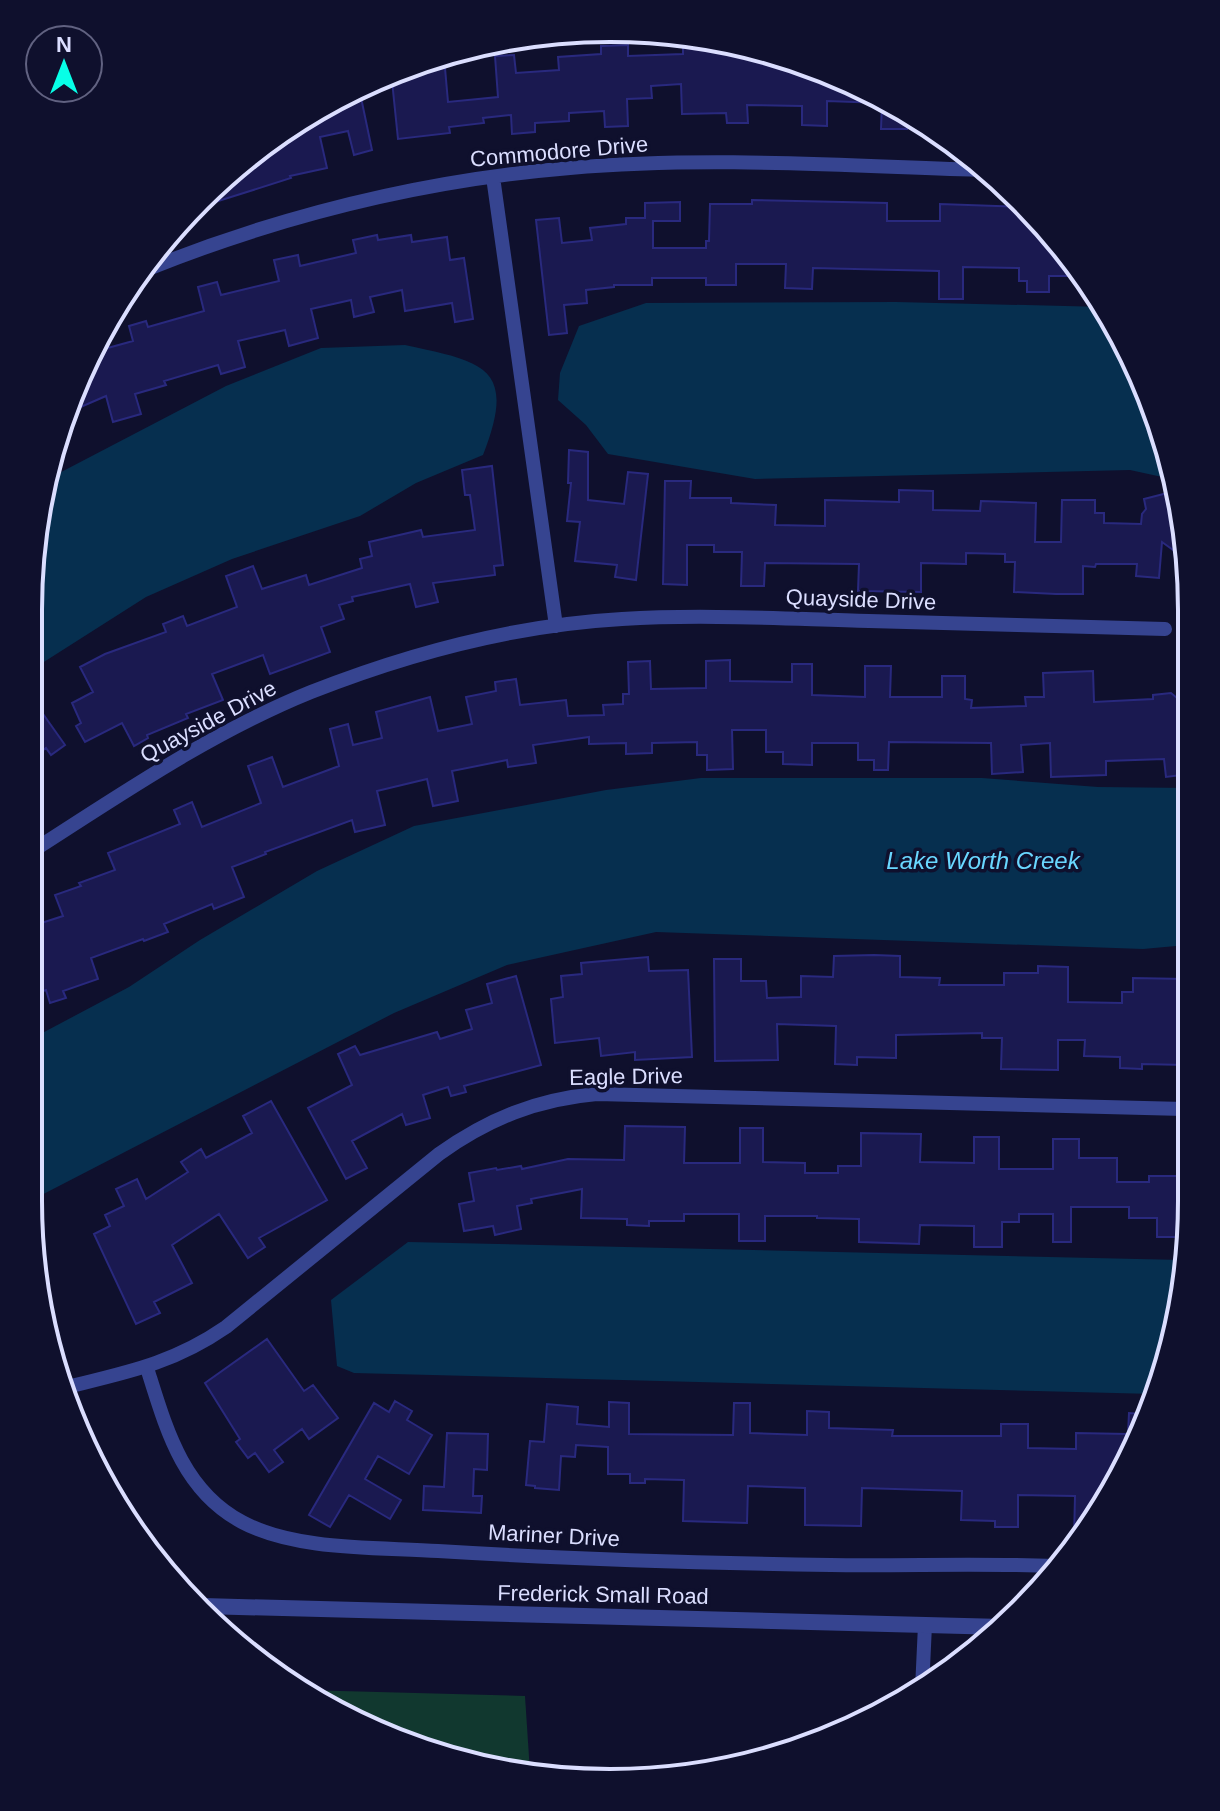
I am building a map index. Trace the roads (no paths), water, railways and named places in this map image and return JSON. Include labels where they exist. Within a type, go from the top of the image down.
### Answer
[{"type":"street","name":"Commodore Drive","points":[[158,265],[252,231],[326,210],[493,177],[569,168],[723,163],[969,170]]},
{"type":"street","points":[[493,177],[556,626]]},
{"type":"street","name":"Quayside Drive","points":[[42,845],[209,741],[310,693],[431,652],[556,626],[620,619],[699,616],[1165,629]]},
{"type":"street","name":"Eagle Drive","points":[[73,1386],[147,1368],[200,1345],[439,1154],[470,1132],[525,1107],[597,1094],[1178,1109]]},
{"type":"street","name":"Mariner Drive","points":[[147,1368],[168,1437],[194,1481],[212,1500],[243,1523],[291,1540],[561,1559],[1045,1566]]},
{"type":"street","name":"Frederick Small Road","points":[[211,1606],[987,1627]]},
{"type":"street","points":[[923,1675],[925,1625]]},
{"type":"water","points":[[896,302],[1090,307],[1135,393],[1162,477],[1130,470],[755,479],[608,454],[586,425],[558,400],[560,373],[579,326],[646,303]]},
{"type":"water","points":[[405,345],[473,364],[486,373],[494,386],[497,403],[483,455],[416,483],[360,516],[232,559],[146,597],[42,663],[43,573],[59,473],[226,386],[321,348]]},
{"type":"water","name":"Lake Worth Creek","points":[[701,778],[982,778],[1098,787],[1178,788],[1178,946],[1143,949],[656,932],[507,965],[394,1013],[42,1195],[42,1033],[129,987],[200,940],[317,871],[414,826],[606,790]]},
{"type":"water","points":[[408,1242],[1175,1260],[1159,1348],[1144,1394],[354,1373],[337,1366],[331,1300]]}]
